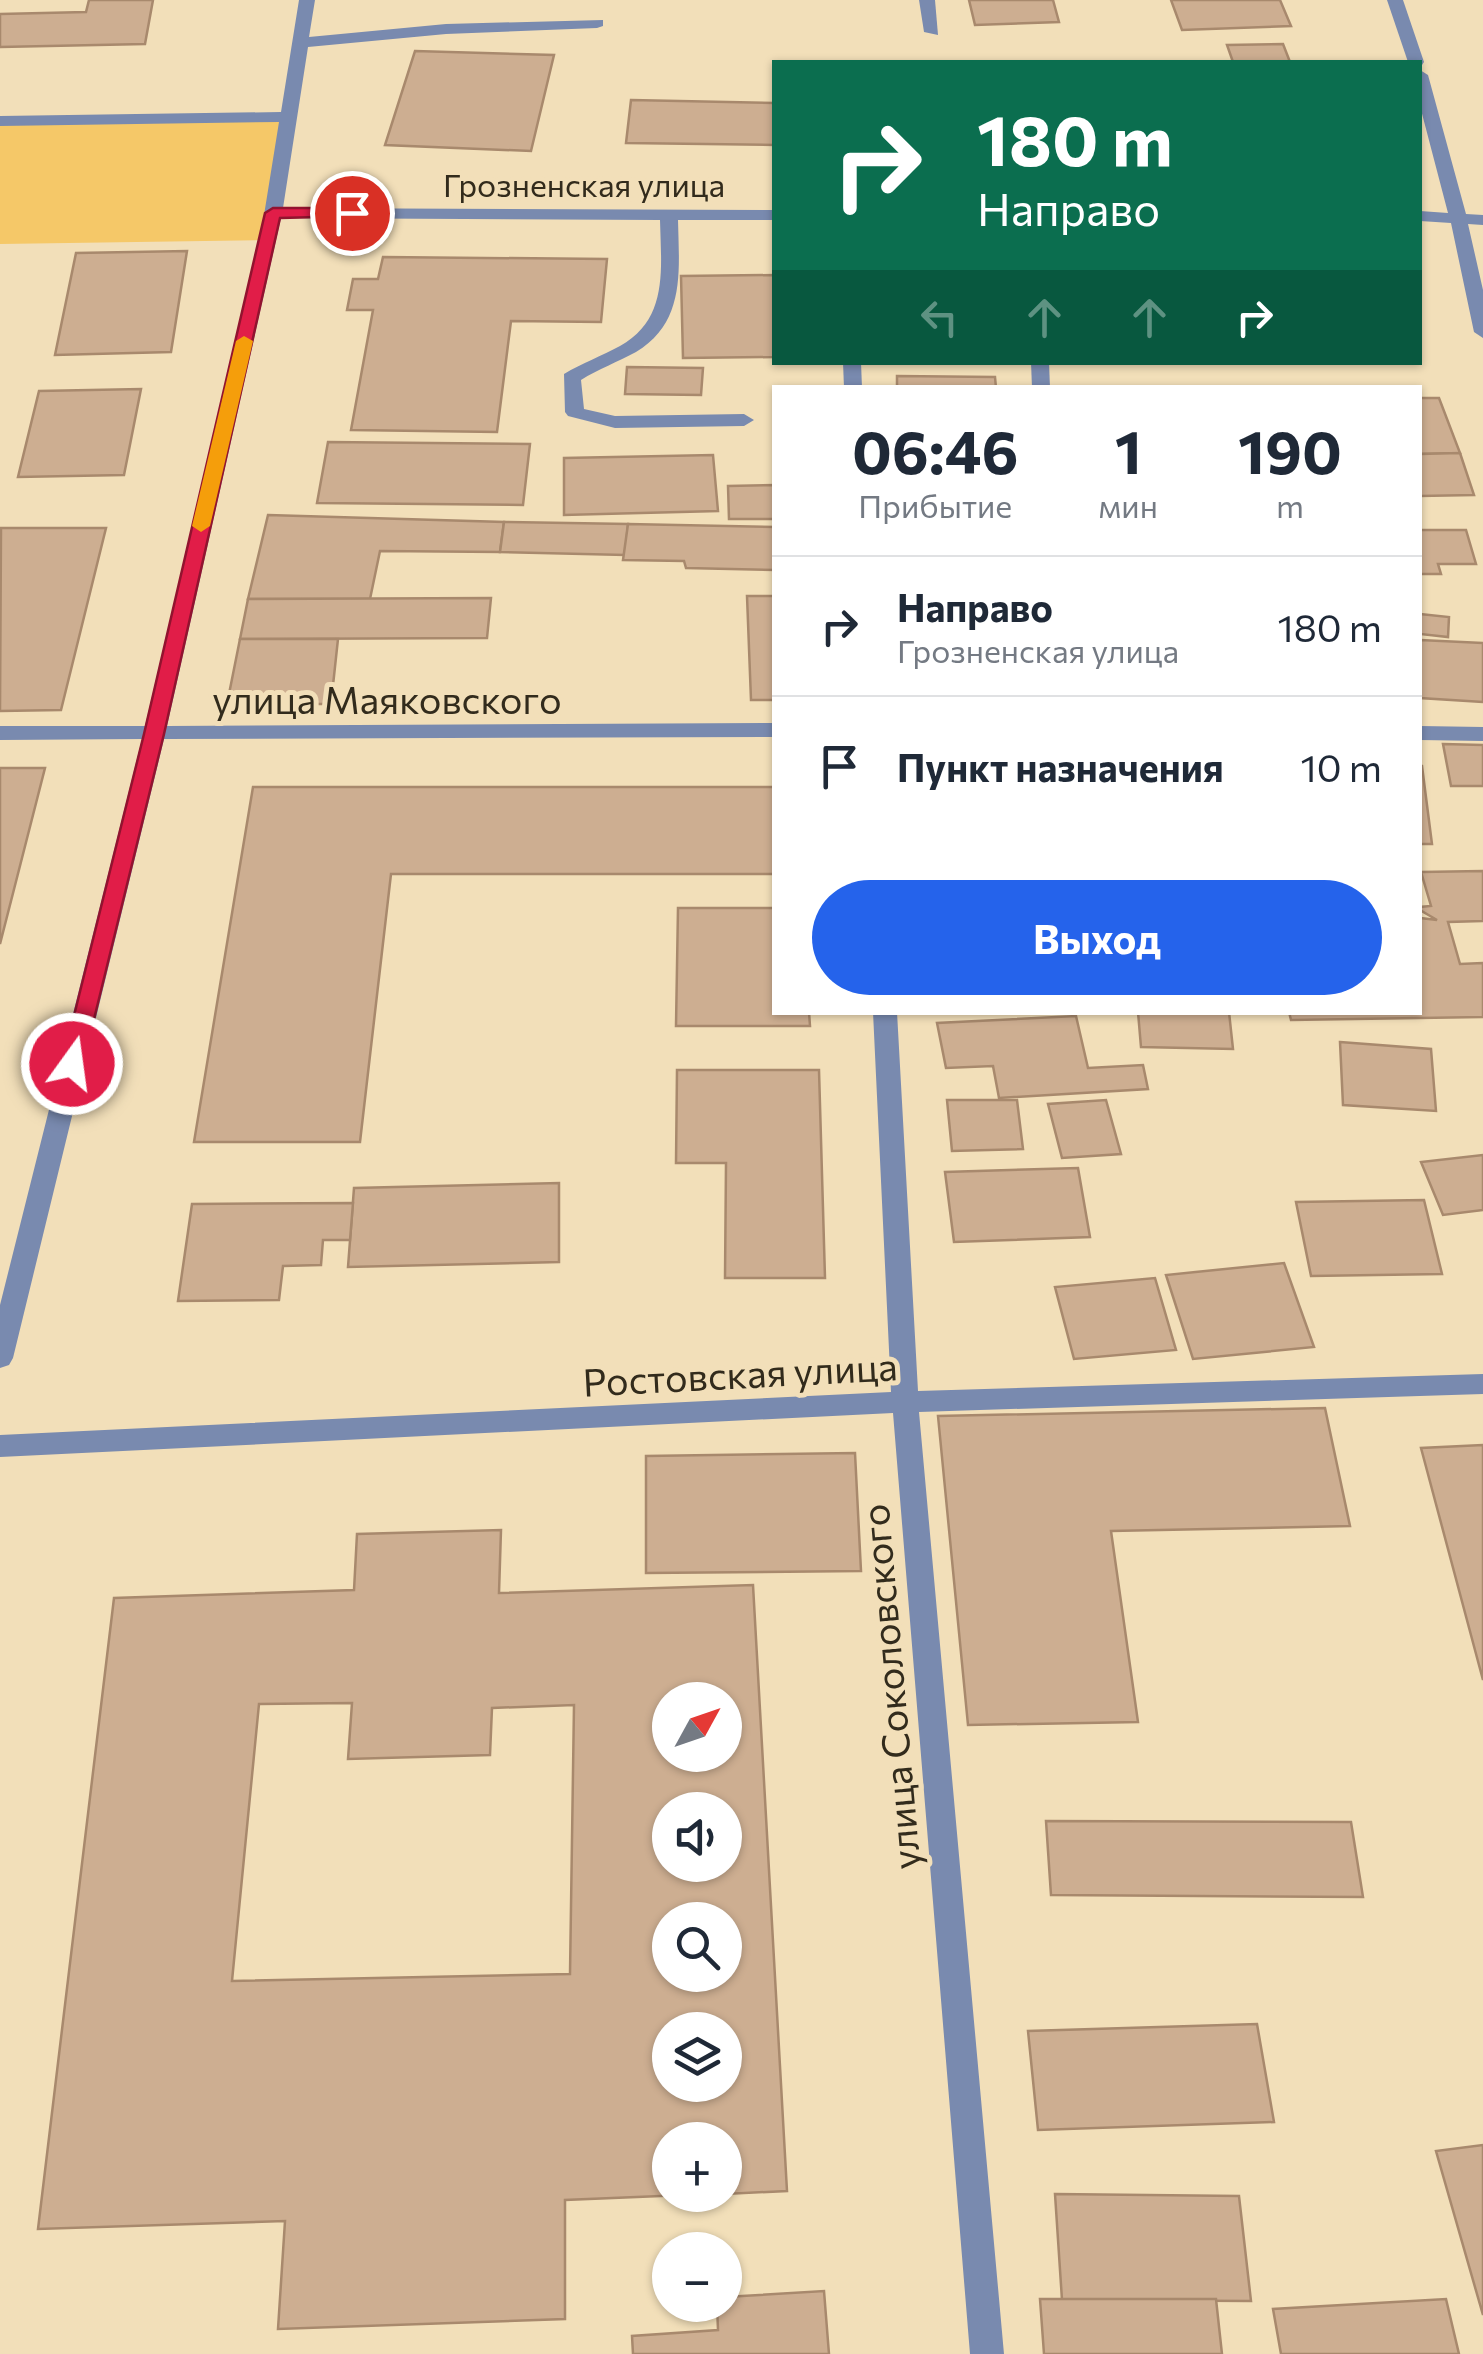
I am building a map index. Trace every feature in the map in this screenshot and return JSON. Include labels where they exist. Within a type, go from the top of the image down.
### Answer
[{"type":"street","points":[[0,1358],[154,734],[273,213],[307,0]]},
{"type":"street","points":[[927,0],[932,32]]},
{"type":"street","points":[[1394,0],[1415,60]]},
{"type":"street","points":[[299,43],[446,29],[597,23]]},
{"type":"street","points":[[1422,83],[1483,332]]},
{"type":"street","points":[[0,121],[287,117]]},
{"type":"street","name":"Грозненская улица","points":[[273,213],[772,215]]},
{"type":"street","points":[[670,215],[669,306],[653,333],[627,350],[595,361],[572,378],[575,412],[614,422],[744,420]]},
{"type":"street","points":[[1422,216],[1483,220]]},
{"type":"street","name":"улица Маяковского","points":[[0,733],[772,730]]},
{"type":"street","points":[[1422,733],[1483,734]]},
{"type":"street","name":"улица Соколовского","points":[[885,1015],[905,1402],[987,2354]]},
{"type":"street","name":"Ростовская улица","points":[[0,1446],[905,1402],[1483,1384]]},
{"type":"shaded area","points":[[287,117],[269,240],[0,244],[0,121]]},
{"type":"building","points":[[89,0],[153,0],[145,44],[0,47],[0,14],[86,12]]},
{"type":"building","points":[[969,0],[1053,0],[1059,22],[975,25]]},
{"type":"building","points":[[1171,0],[1280,0],[1291,26],[1182,30]]},
{"type":"building","points":[[1283,44],[1289,60],[1232,60],[1227,45]]},
{"type":"building","points":[[415,51],[554,55],[531,151],[385,145]]},
{"type":"building","points":[[631,100],[772,103],[772,145],[626,143]]},
{"type":"building","points":[[187,251],[171,352],[55,355],[76,253]]},
{"type":"building","points":[[383,257],[607,259],[601,322],[511,321],[497,432],[351,430],[373,310],[347,310],[353,279],[378,279]]},
{"type":"building","points":[[772,275],[772,357],[683,358],[681,276]]},
{"type":"building","points":[[627,367],[703,368],[701,395],[625,394]]},
{"type":"building","points":[[897,376],[995,377],[996,385],[897,385]]},
{"type":"building","points":[[141,389],[124,475],[18,477],[39,391]]},
{"type":"building","points":[[1422,398],[1439,398],[1460,453],[1422,454]]},
{"type":"building","points":[[328,442],[530,444],[523,505],[317,503]]},
{"type":"building","points":[[1460,453],[1474,495],[1422,496],[1422,454]]},
{"type":"building","points":[[713,455],[718,511],[564,515],[564,458]]},
{"type":"building","points":[[772,485],[772,519],[729,519],[728,486]]},
{"type":"building","points":[[268,515],[504,522],[500,552],[380,551],[370,599],[248,599]]},
{"type":"building","points":[[504,522],[628,524],[625,555],[500,552]]},
{"type":"building","points":[[628,524],[772,527],[772,570],[686,568],[684,561],[623,560]]},
{"type":"building","points":[[1,528],[106,528],[61,710],[0,711]]},
{"type":"building","points":[[1422,530],[1466,530],[1476,564],[1438,564],[1441,574],[1422,574]]},
{"type":"building","points":[[747,596],[772,596],[772,700],[751,700]]},
{"type":"building","points":[[491,598],[487,638],[240,639],[248,599]]},
{"type":"building","points":[[1422,614],[1449,617],[1448,637],[1422,634]]},
{"type":"building","points":[[240,639],[338,639],[331,704],[227,704]]},
{"type":"building","points":[[1422,640],[1483,643],[1483,702],[1422,698]]},
{"type":"building","points":[[1443,744],[1483,745],[1483,786],[1451,786]]},
{"type":"building","points":[[1422,766],[1432,844],[1422,844]]},
{"type":"building","points":[[0,768],[45,768],[0,944]]},
{"type":"building","points":[[253,787],[772,787],[772,874],[391,874],[360,1142],[194,1142]]},
{"type":"building","points":[[1483,871],[1483,921],[1448,922],[1460,964],[1483,963],[1483,1017],[1291,1020],[1290,1015],[1422,1015],[1422,918],[1437,920],[1422,911],[1422,907],[1431,906],[1422,872]]},
{"type":"building","points":[[678,908],[772,908],[772,1015],[809,1015],[810,1026],[676,1026]]},
{"type":"building","points":[[1138,1015],[1229,1015],[1233,1049],[1141,1047]]},
{"type":"building","points":[[1076,1016],[1088,1068],[1143,1065],[1148,1089],[999,1098],[993,1066],[946,1068],[937,1023]]},
{"type":"building","points":[[1340,1042],[1431,1049],[1436,1111],[1343,1105]]},
{"type":"building","points":[[677,1070],[819,1070],[825,1278],[725,1278],[726,1163],[676,1163]]},
{"type":"building","points":[[947,1100],[1017,1100],[1023,1149],[952,1151]]},
{"type":"building","points":[[1106,1100],[1121,1154],[1062,1158],[1048,1104]]},
{"type":"building","points":[[1483,1155],[1483,1210],[1443,1215],[1421,1162]]},
{"type":"building","points":[[1078,1168],[1090,1237],[954,1242],[945,1172]]},
{"type":"building","points":[[559,1183],[559,1262],[348,1267],[354,1188]]},
{"type":"building","points":[[1424,1200],[1442,1274],[1311,1276],[1296,1202]]},
{"type":"building","points":[[353,1203],[350,1240],[323,1240],[321,1265],[283,1266],[279,1300],[178,1301],[192,1204]]},
{"type":"building","points":[[1284,1263],[1314,1347],[1193,1359],[1166,1275]]},
{"type":"building","points":[[1155,1278],[1176,1350],[1074,1359],[1055,1287]]},
{"type":"building","points":[[1325,1408],[1350,1526],[1111,1531],[1138,1722],[968,1725],[938,1416]]},
{"type":"building","points":[[1483,1445],[1483,1680],[1421,1448]]},
{"type":"building","points":[[855,1453],[861,1571],[646,1573],[646,1456]]},
{"type":"building","points":[[501,1530],[499,1593],[753,1585],[787,2191],[742,2193],[742,2122],[652,2122],[652,2196],[565,2200],[565,2319],[278,2329],[285,2221],[38,2229],[114,1598],[354,1590],[357,1534]],"holes":[[[352,1703],[348,1759],[490,1755],[492,1708],[574,1705],[570,1974],[232,1981],[259,1704]]]},
{"type":"building","points":[[1046,1821],[1351,1822],[1363,1897],[1051,1895]]},
{"type":"building","points":[[1257,2024],[1274,2122],[1038,2130],[1028,2031]]},
{"type":"building","points":[[1483,2145],[1483,2315],[1436,2151]]},
{"type":"building","points":[[1055,2194],[1239,2196],[1251,2301],[1062,2300]]},
{"type":"building","points":[[824,2291],[829,2354],[633,2354],[632,2336],[718,2330],[718,2322],[742,2322],[742,2296]]},
{"type":"building","points":[[1040,2299],[1216,2299],[1222,2354],[1044,2354]]},
{"type":"building","points":[[1446,2299],[1459,2354],[1281,2354],[1273,2309]]},
{"type":"slow traffic","points":[[201,526],[244,341]]},
{"type":"route","points":[[72,1064],[154,734],[273,213],[352,213]]}]
